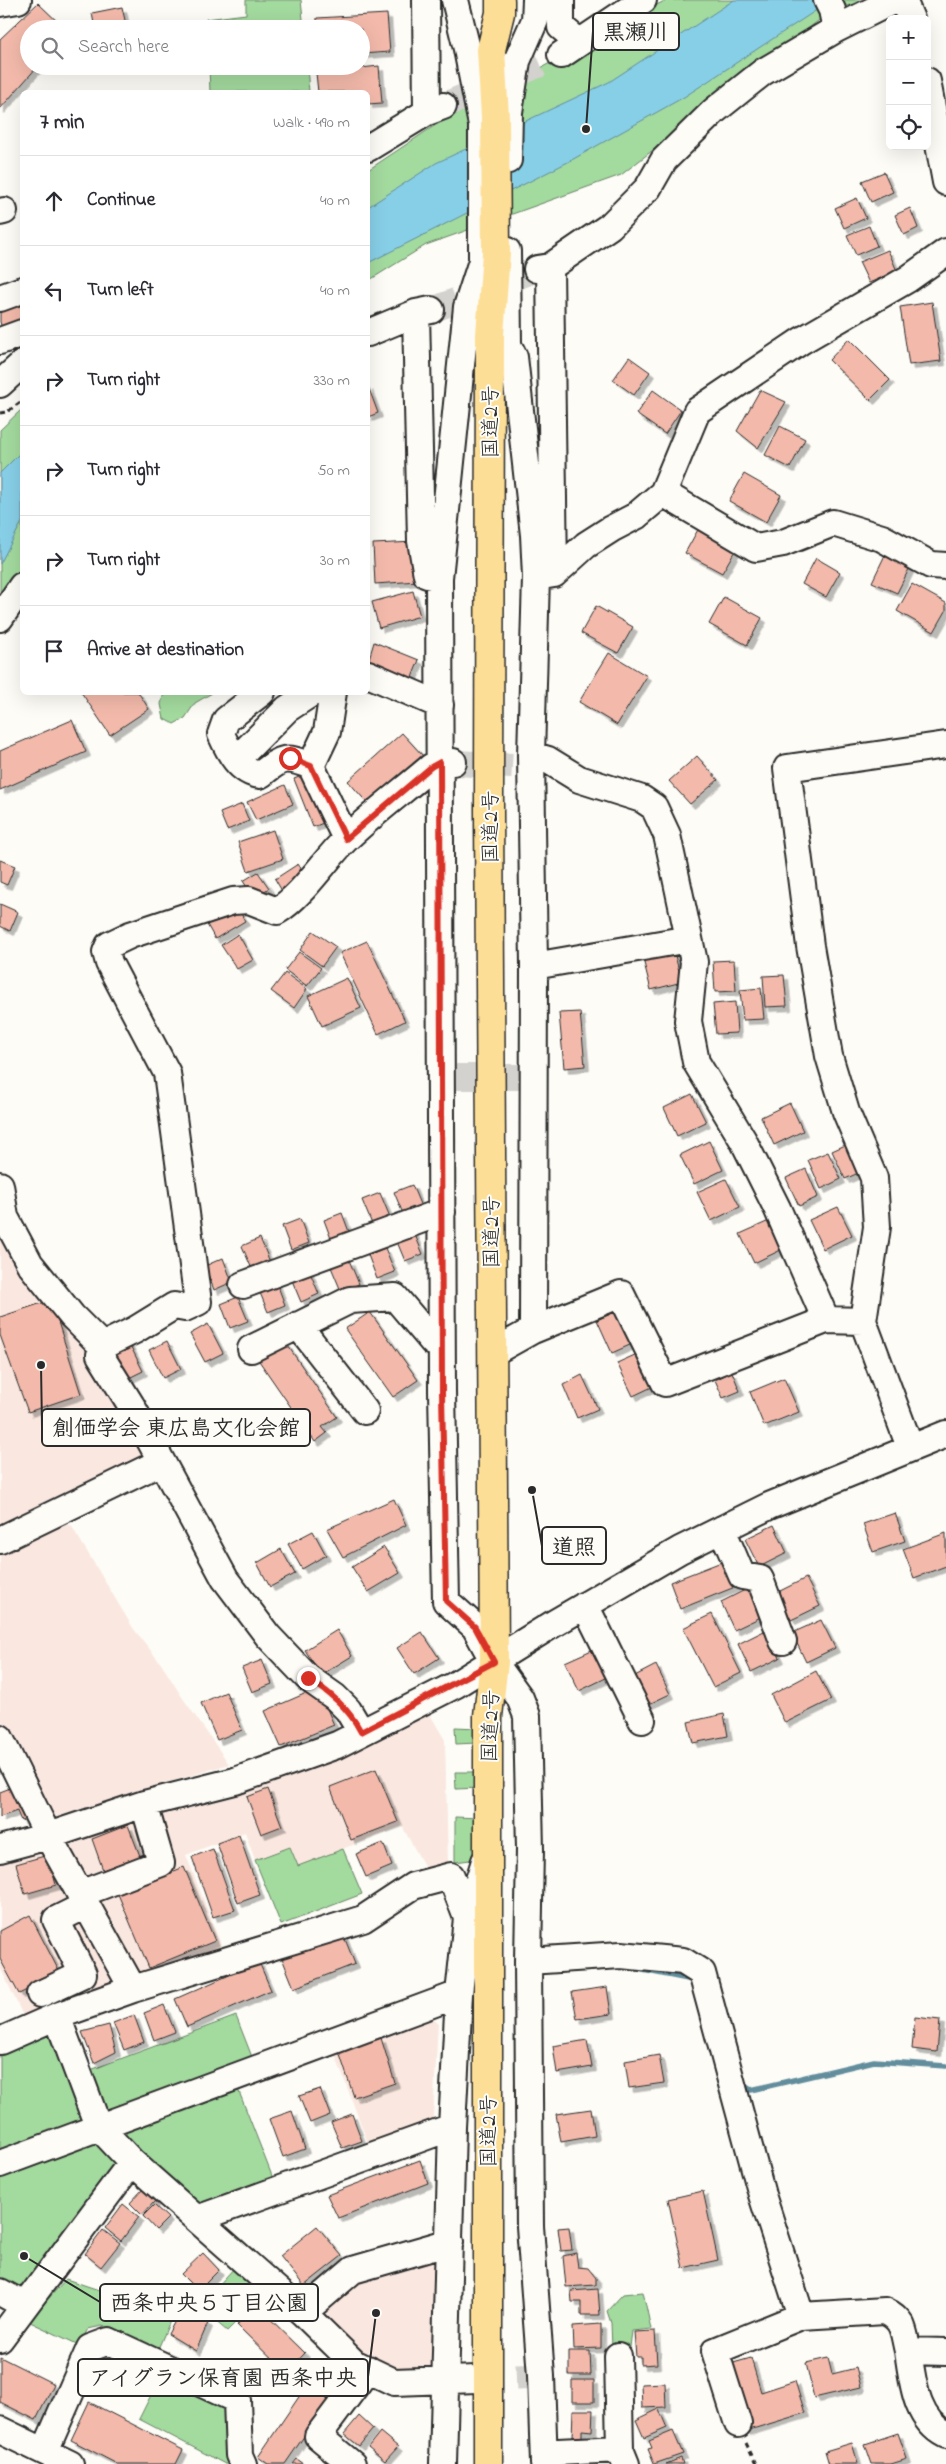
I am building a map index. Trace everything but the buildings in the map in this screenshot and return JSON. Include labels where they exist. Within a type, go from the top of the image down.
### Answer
[{"type":"highway","name":"国道2号","points":[[488,2464],[488,1716],[494,1662],[490,336],[495,254],[495,118],[491,50],[500,3]]},
{"type":"street","points":[[0,3],[18,0]]},
{"type":"street","points":[[370,147],[436,109],[426,0]]},
{"type":"street","points":[[455,0],[468,49],[495,118]]},
{"type":"street","points":[[495,118],[517,61],[536,20],[536,0]]},
{"type":"street","points":[[561,0],[561,27],[570,48],[643,0]]},
{"type":"street","points":[[533,1330],[528,1077],[534,966],[525,763],[545,576],[544,268],[610,226],[648,188],[664,160],[714,111],[832,13],[894,0]]},
{"type":"street","points":[[903,0],[909,15]]},
{"type":"street","points":[[931,102],[946,182]]},
{"type":"street","points":[[545,576],[611,528],[636,516],[663,493],[697,411],[801,342],[908,279],[946,252]]},
{"type":"street","points":[[495,254],[508,345],[514,357],[534,535],[545,576]]},
{"type":"street","points":[[495,254],[467,307],[439,578],[440,705],[449,762],[448,1077],[442,1212],[442,1382],[446,1601],[475,1627],[494,1662],[520,1698],[527,1716],[530,1849],[528,1961],[530,2226],[536,2376],[544,2457],[558,2452],[623,2457],[618,2356]]},
{"type":"street","points":[[0,298],[20,291]]},
{"type":"street","points":[[370,331],[424,312],[421,541],[427,575],[439,578]]},
{"type":"street","points":[[0,341],[20,334]]},
{"type":"street","points":[[0,384],[20,366]]},
{"type":"street","points":[[663,493],[756,548],[783,543],[833,523],[882,538],[931,565],[946,566]]},
{"type":"street","points":[[0,618],[20,589]]},
{"type":"street","points":[[370,675],[440,705]]},
{"type":"street","points":[[258,695],[226,720],[220,734],[227,749],[242,768],[253,774],[260,775],[276,761],[290,758],[311,766],[346,839]]},
{"type":"street","points":[[236,760],[287,709],[322,695]]},
{"type":"street","points":[[311,766],[327,732],[327,695]]},
{"type":"street","points":[[910,1447],[863,1321],[877,1227],[874,1178],[846,1112],[829,1056],[810,946],[787,768],[946,745]]},
{"type":"street","points":[[525,763],[548,760],[579,779],[642,799],[654,807],[667,836],[694,962],[688,1021],[696,1062],[743,1140],[777,1208],[826,1320]]},
{"type":"street","points":[[102,1346],[136,1330],[174,1306],[185,1308],[198,1302],[167,1073],[109,963],[106,952],[109,945],[130,935],[233,900],[249,900],[277,911],[290,903],[312,875],[346,839],[431,767],[449,762]]},
{"type":"street","points":[[534,966],[689,939]]},
{"type":"street","points":[[0,1185],[5,1217],[30,1264],[72,1316],[102,1346]]},
{"type":"street","points":[[243,1285],[442,1212]]},
{"type":"street","points":[[492,1353],[533,1330],[621,1294],[665,1383],[826,1320],[863,1321]]},
{"type":"street","points":[[250,1349],[350,1300],[395,1296],[433,1342]]},
{"type":"street","points":[[298,1326],[365,1411]]},
{"type":"street","points":[[102,1346],[100,1354],[131,1405],[225,1579],[268,1636],[308,1678],[335,1696],[348,1710],[361,1732]]},
{"type":"street","points":[[0,1849],[48,1836],[144,1804],[235,1781],[338,1745],[494,1662],[585,1604],[680,1550],[769,1506],[910,1447],[945,1438]]},
{"type":"street","points":[[0,1540],[161,1462]]},
{"type":"street","points":[[722,1530],[742,1576],[760,1580],[783,1641]]},
{"type":"street","points":[[585,1604],[642,1720]]},
{"type":"street","points":[[0,1738],[48,1836],[133,1989]]},
{"type":"street","points":[[40,1994],[82,1974],[56,1920],[83,1900],[161,1863],[144,1804]]},
{"type":"street","points":[[442,2462],[446,2381],[452,2126],[459,1994],[467,1918],[488,1852]]},
{"type":"street","points":[[0,2041],[56,2016],[133,1989],[363,1919],[413,1886],[451,1876],[467,1918]]},
{"type":"street","points":[[528,1961],[621,1955],[683,1961],[702,1974],[759,2186],[801,2316]]},
{"type":"street","points":[[0,2164],[98,2126],[459,1994]]},
{"type":"street","points":[[56,2016],[98,2126],[132,2162],[302,2313],[354,2363],[394,2382],[477,2379]]},
{"type":"street","points":[[197,2219],[452,2126]]},
{"type":"street","points":[[0,2339],[132,2162]]},
{"type":"street","points":[[302,2313],[353,2270],[450,2242]]},
{"type":"street","points":[[0,2292],[24,2305]]},
{"type":"street","points":[[738,2424],[715,2351],[801,2316],[885,2311],[896,2316],[901,2322],[918,2407],[928,2421],[946,2435]]},
{"type":"street","points":[[45,2451],[90,2348],[109,2341],[237,2400],[239,2455],[243,2464]]},
{"type":"street","points":[[908,2351],[946,2352]]},
{"type":"street","points":[[352,2464],[318,2436],[368,2369]]},
{"type":"street","points":[[0,2430],[70,2464]]},
{"type":"path","points":[[0,413],[20,402]]},
{"type":"shaded area","points":[[0,1208],[79,1335],[151,1458],[0,1534]]},
{"type":"shaded area","points":[[71,1525],[133,1628],[162,1665],[229,1764],[50,1819],[0,1718],[0,1549],[44,1527]]},
{"type":"shaded area","points":[[428,1711],[445,1740],[448,1864],[427,1871],[402,1826],[298,1866],[290,1847],[255,1860],[245,1832],[186,1855],[222,1947],[136,1976],[61,1840],[233,1792],[354,1751]]},
{"type":"shaded area","points":[[36,1847],[52,1859],[118,1978],[115,1986],[26,2022],[0,1967],[0,1857]]},
{"type":"shaded area","points":[[428,2015],[438,2023],[433,2117],[426,2127],[370,2149],[334,2052]]},
{"type":"shaded area","points":[[428,2257],[436,2263],[432,2367],[425,2377],[370,2365],[318,2320],[319,2306],[362,2273]]},
{"type":"green space","points":[[246,0],[301,0],[303,20],[206,20],[246,14]]},
{"type":"green space","points":[[666,0],[868,0],[832,10],[621,175],[426,245],[370,280],[370,169],[434,126]]},
{"type":"green space","points":[[209,75],[308,75],[309,90],[210,90]]},
{"type":"green space","points":[[20,411],[20,571],[0,601],[0,430]]},
{"type":"green space","points":[[163,695],[209,695],[195,703],[185,718],[174,724],[164,719],[161,704]]},
{"type":"green space","points":[[455,1727],[477,1728],[477,1743],[456,1744]]},
{"type":"green space","points":[[455,1772],[479,1772],[479,1788],[456,1789]]},
{"type":"green space","points":[[455,1817],[480,1818],[480,1843],[470,1860],[455,1862]]},
{"type":"green space","points":[[290,1847],[298,1866],[343,1849],[362,1894],[281,1925],[255,1860]]},
{"type":"green space","points":[[236,2016],[254,2062],[114,2113],[99,2109],[85,2072]]},
{"type":"green space","points":[[41,2030],[54,2038],[83,2114],[77,2125],[0,2153],[0,2048]]},
{"type":"green space","points":[[236,2084],[274,2181],[203,2210],[125,2143],[127,2124]]},
{"type":"green space","points":[[88,2140],[99,2143],[112,2153],[117,2169],[27,2284],[12,2289],[0,2282],[0,2175]]},
{"type":"green space","points":[[235,2267],[264,2294],[227,2331],[199,2307]]},
{"type":"green space","points":[[66,2279],[117,2296],[176,2307],[158,2349],[102,2326],[88,2329],[79,2345],[28,2321]]},
{"type":"green space","points":[[643,2292],[651,2329],[632,2331],[630,2347],[612,2348],[611,2323],[607,2311],[623,2294]]},
{"type":"green space","points":[[162,2373],[226,2408],[235,2464],[225,2464],[139,2419]]},
{"type":"water","points":[[734,0],[832,0],[684,97],[568,162],[370,262],[370,206],[436,163],[609,82]]},
{"type":"water","points":[[20,453],[20,526],[0,564],[0,473]]},
{"type":"waterway","points":[[638,1969],[693,1980]]},
{"type":"waterway","points":[[742,2084],[751,2090],[874,2061],[946,2066]]},
{"type":"tunnel","points":[[445,105],[561,55]]},
{"type":"tunnel","points":[[432,310],[537,269]]},
{"type":"tunnel","points":[[457,763],[512,766]]},
{"type":"tunnel","points":[[456,1077],[523,1077]]},
{"type":"tunnel","points":[[477,2379],[531,2377]]},
{"type":"place","name":"黒瀬川","points":[[586,129]]},
{"type":"place","name":"創価学会 東広島文化会館","points":[[41,1365]]},
{"type":"place","name":"道照","points":[[532,1490]]},
{"type":"place","name":"西条中央５丁目公園","points":[[24,2256]]},
{"type":"place","name":"アイグラン保育園 西条中央","points":[[376,2313]]},
{"type":"route","points":[[290,758],[311,766],[346,839],[431,767],[440,762],[442,1392],[446,1601],[475,1627],[494,1662],[454,1685],[361,1732],[348,1710],[335,1696],[308,1678]]}]
